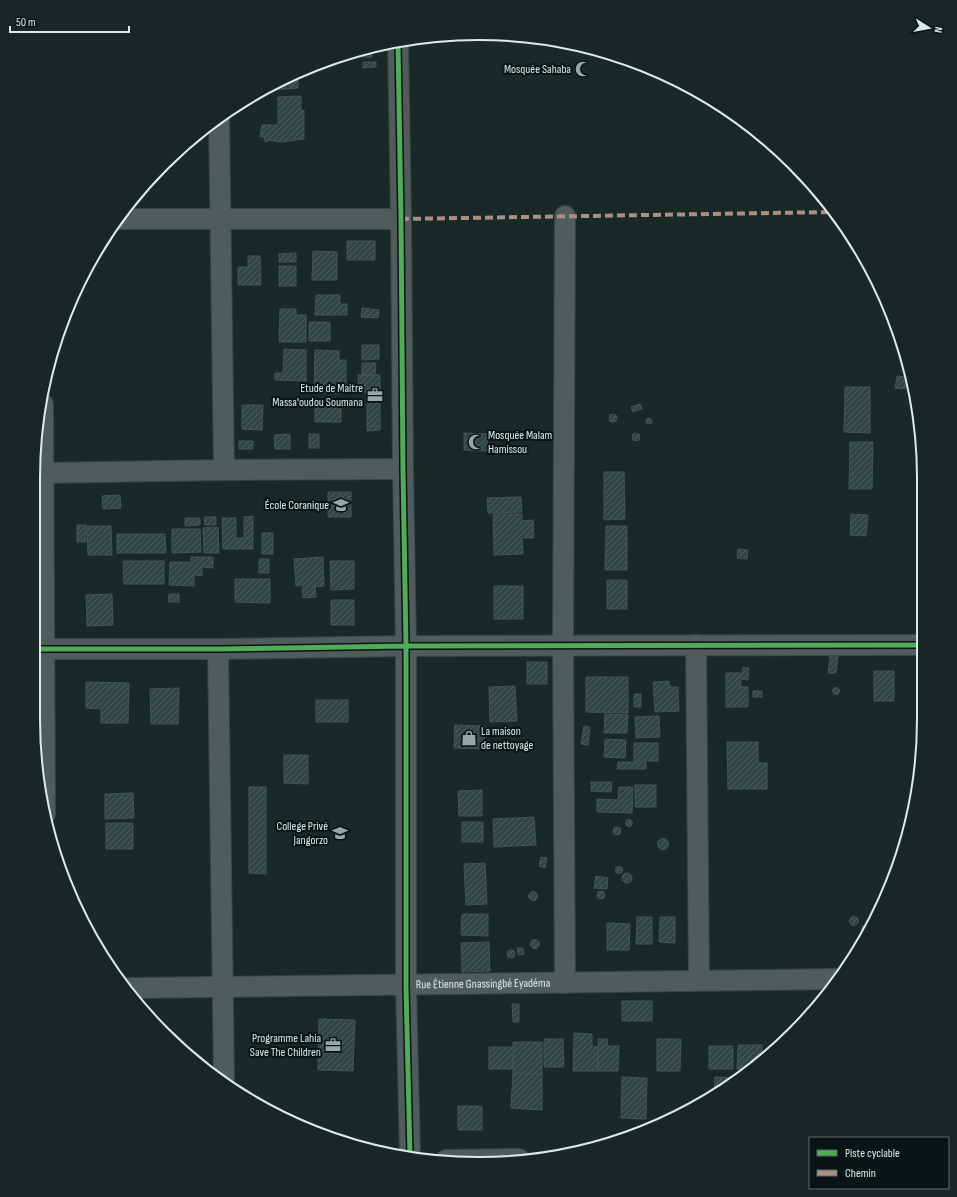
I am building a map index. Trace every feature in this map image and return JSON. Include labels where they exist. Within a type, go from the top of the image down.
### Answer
[{"type":"street","points":[[398,47],[406,646],[406,986],[410,1151]]},
{"type":"street","points":[[219,126],[224,470]]},
{"type":"street","points":[[565,216],[563,646],[566,983]]},
{"type":"street","points":[[126,219],[401,219]]},
{"type":"street","points":[[40,605],[43,431]]},
{"type":"street","points":[[43,473],[403,469]]},
{"type":"street","points":[[696,645],[699,980]]},
{"type":"street","points":[[40,649],[406,646],[917,645]]},
{"type":"street","points":[[218,648],[224,1075]]},
{"type":"street","points":[[40,676],[43,771]]},
{"type":"street","name":"Rue Étienne Gnassingbé Eyadéma","points":[[133,988],[406,986],[699,980],[830,979]]},
{"type":"building","points":[[372,53],[372,57],[358,57]]},
{"type":"building","points":[[363,62],[376,62],[376,67],[363,68]]},
{"type":"building","points":[[298,79],[298,88],[276,90]]},
{"type":"building","points":[[301,96],[301,111],[304,110],[304,139],[281,142],[268,140],[267,142],[264,141],[265,137],[260,137],[262,125],[278,125],[278,97]]},
{"type":"building","points":[[347,241],[375,241],[375,260],[347,260]]},
{"type":"building","points":[[313,251],[337,252],[337,280],[312,280]]},
{"type":"building","points":[[296,253],[296,262],[279,262],[279,254]]},
{"type":"building","points":[[248,256],[260,256],[261,285],[238,285],[238,267],[248,267]]},
{"type":"building","points":[[279,266],[296,266],[296,286],[279,286]]},
{"type":"building","points":[[316,295],[340,295],[340,304],[347,304],[347,315],[315,315]]},
{"type":"building","points":[[362,308],[379,310],[378,318],[361,317]]},
{"type":"building","points":[[280,309],[296,309],[296,315],[306,315],[306,342],[279,342]]},
{"type":"building","points":[[309,322],[330,322],[330,341],[309,341]]},
{"type":"building","points":[[362,345],[379,345],[379,359],[362,360]]},
{"type":"building","points":[[284,349],[306,350],[306,381],[275,380],[275,373],[283,373]]},
{"type":"building","points":[[315,350],[339,351],[339,360],[346,360],[346,384],[340,383],[340,394],[314,393]]},
{"type":"building","points":[[362,363],[376,363],[375,375],[362,375]]},
{"type":"building","points":[[358,375],[380,375],[380,430],[367,431],[367,392],[359,393]]},
{"type":"building","points":[[897,376],[905,377],[905,389],[895,388]]},
{"type":"building","points":[[845,387],[870,387],[870,433],[844,432]]},
{"type":"building","points":[[315,400],[341,400],[341,422],[315,422]]},
{"type":"building","points":[[640,404],[642,409],[633,412],[631,407]]},
{"type":"building","points":[[242,405],[263,405],[262,430],[242,429]]},
{"type":"building","points":[[611,414],[615,414],[617,418],[615,422],[611,422],[609,420],[609,416]]},
{"type":"building","points":[[649,418],[652,421],[649,424],[646,421]]},
{"type":"building","points":[[464,433],[488,434],[487,451],[464,450]]},
{"type":"building","points":[[634,433],[638,433],[640,437],[638,441],[634,441],[632,439],[632,435]]},
{"type":"building","points":[[290,434],[290,449],[275,449],[274,435]]},
{"type":"building","points":[[309,434],[319,434],[319,448],[309,448]]},
{"type":"building","points":[[239,441],[253,441],[253,449],[239,449]]},
{"type":"building","points":[[850,442],[873,442],[872,489],[849,489]]},
{"type":"building","points":[[604,472],[624,472],[625,519],[604,520]]},
{"type":"building","points":[[328,492],[351,492],[351,517],[328,517]]},
{"type":"building","points":[[120,495],[121,508],[103,509],[102,496]]},
{"type":"building","points":[[521,497],[522,512],[488,513],[487,498]]},
{"type":"building","points":[[493,514],[522,514],[522,521],[533,520],[534,538],[522,538],[523,554],[494,555]]},
{"type":"building","points":[[851,514],[868,515],[866,536],[850,535]]},
{"type":"building","points":[[253,516],[253,549],[223,549],[222,518],[236,518],[236,538],[244,538],[244,517]]},
{"type":"building","points":[[204,517],[216,517],[216,525],[205,525]]},
{"type":"building","points":[[185,518],[200,518],[200,525],[185,526]]},
{"type":"building","points":[[77,525],[86,525],[86,542],[77,542]]},
{"type":"building","points":[[87,526],[111,526],[112,555],[88,555]]},
{"type":"building","points":[[606,526],[627,526],[627,570],[605,570]]},
{"type":"building","points":[[218,527],[219,553],[204,553],[203,528]]},
{"type":"building","points":[[172,529],[200,529],[201,552],[172,553]]},
{"type":"building","points":[[262,533],[273,533],[273,554],[262,554]]},
{"type":"building","points":[[117,534],[165,534],[166,553],[117,553]]},
{"type":"building","points":[[738,549],[748,550],[747,559],[737,558]]},
{"type":"building","points":[[191,557],[213,557],[213,568],[202,567],[202,576],[194,575],[194,586],[169,585],[170,562],[191,562]]},
{"type":"building","points":[[323,557],[324,586],[315,587],[316,597],[303,598],[302,585],[296,586],[294,559]]},
{"type":"building","points":[[259,559],[269,559],[269,573],[259,573]]},
{"type":"building","points":[[123,561],[164,561],[164,584],[124,584]]},
{"type":"building","points":[[330,561],[354,561],[354,589],[331,590]]},
{"type":"building","points":[[235,579],[270,579],[270,603],[235,602]]},
{"type":"building","points":[[607,580],[627,580],[627,609],[607,609]]},
{"type":"building","points":[[494,586],[523,586],[523,619],[494,619]]},
{"type":"building","points":[[112,594],[113,625],[87,626],[86,595]]},
{"type":"building","points":[[169,594],[179,594],[179,602],[168,602]]},
{"type":"building","points":[[331,600],[354,600],[354,625],[331,625]]},
{"type":"building","points":[[830,655],[838,656],[836,673],[828,673]]},
{"type":"building","points":[[527,662],[547,662],[547,684],[527,684]]},
{"type":"building","points":[[743,667],[749,668],[748,680],[742,679]]},
{"type":"building","points":[[874,671],[894,671],[894,701],[874,701]]},
{"type":"building","points":[[726,673],[741,673],[741,687],[748,687],[748,707],[726,707]]},
{"type":"building","points":[[586,677],[628,677],[628,713],[586,712]]},
{"type":"building","points":[[669,681],[670,687],[678,687],[679,711],[655,712],[653,682]]},
{"type":"building","points":[[86,682],[129,683],[128,723],[101,723],[101,709],[86,708]]},
{"type":"building","points":[[515,686],[517,721],[490,722],[489,687]]},
{"type":"building","points":[[179,688],[178,724],[151,724],[150,689]]},
{"type":"building","points":[[836,688],[839,691],[836,694],[833,691]]},
{"type":"building","points":[[753,691],[762,691],[762,697],[753,697]]},
{"type":"building","points":[[634,694],[641,694],[641,707],[634,707]]},
{"type":"building","points":[[316,700],[348,700],[348,722],[316,722]]},
{"type":"building","points":[[605,714],[628,715],[627,733],[604,733]]},
{"type":"building","points":[[659,716],[660,737],[636,738],[635,717]]},
{"type":"building","points":[[455,725],[485,726],[484,749],[454,748]]},
{"type":"building","points":[[584,726],[590,727],[588,745],[581,744]]},
{"type":"building","points":[[605,739],[626,740],[625,758],[604,757]]},
{"type":"building","points":[[727,742],[758,742],[758,763],[767,763],[767,789],[728,789]]},
{"type":"building","points":[[634,743],[658,743],[658,761],[634,761]]},
{"type":"building","points":[[284,755],[308,755],[308,784],[284,783]]},
{"type":"building","points":[[618,762],[646,762],[646,769],[617,769]]},
{"type":"building","points":[[591,782],[612,782],[611,792],[591,791]]},
{"type":"building","points":[[635,785],[656,785],[656,807],[635,807]]},
{"type":"building","points":[[249,787],[266,787],[266,874],[249,873]]},
{"type":"building","points":[[619,787],[633,787],[632,813],[597,812],[597,799],[618,800]]},
{"type":"building","points":[[482,790],[482,816],[459,816],[458,791]]},
{"type":"building","points":[[133,793],[134,818],[105,819],[105,794]]},
{"type":"building","points":[[534,817],[536,845],[494,847],[493,819]]},
{"type":"building","points":[[629,820],[632,823],[629,826],[626,823]]},
{"type":"building","points":[[462,822],[483,822],[483,842],[462,842]]},
{"type":"building","points":[[106,823],[133,823],[133,849],[106,849]]},
{"type":"building","points":[[615,827],[619,827],[621,831],[619,835],[615,835],[613,833],[613,829]]},
{"type":"building","points":[[663,838],[667,840],[669,844],[667,848],[663,850],[659,848],[657,844],[659,840]]},
{"type":"building","points":[[541,857],[547,858],[545,868],[539,866]]},
{"type":"building","points":[[485,863],[487,904],[466,905],[464,864]]},
{"type":"building","points":[[619,866],[622,867],[622,873],[619,874],[616,873],[615,870],[616,867]]},
{"type":"building","points":[[627,873],[632,878],[627,883],[622,878]]},
{"type":"building","points":[[596,876],[608,878],[607,889],[594,888]]},
{"type":"building","points":[[533,891],[538,896],[533,901],[528,896]]},
{"type":"building","points":[[601,891],[604,892],[604,898],[601,899],[598,898],[597,895],[598,892]]},
{"type":"building","points":[[462,914],[488,914],[488,936],[461,935]]},
{"type":"building","points":[[637,917],[652,917],[652,944],[636,944]]},
{"type":"building","points":[[660,917],[675,917],[675,943],[659,942]]},
{"type":"building","points":[[852,917],[856,917],[858,921],[856,925],[852,925],[850,923],[850,919]]},
{"type":"building","points":[[607,923],[630,924],[629,950],[607,950]]},
{"type":"building","points":[[533,940],[537,940],[539,944],[537,948],[533,948],[531,946],[531,942]]},
{"type":"building","points":[[489,942],[490,971],[462,972],[461,943]]},
{"type":"building","points":[[517,948],[523,948],[524,954],[518,955]]},
{"type":"building","points":[[511,950],[514,951],[514,957],[511,958],[508,957],[507,954],[508,951]]},
{"type":"building","points":[[622,1001],[652,1001],[652,1021],[622,1021]]},
{"type":"building","points":[[512,1004],[519,1004],[519,1022],[513,1022]]},
{"type":"building","points":[[319,1019],[355,1020],[353,1071],[318,1070]]},
{"type":"building","points":[[574,1033],[592,1034],[592,1046],[598,1047],[598,1071],[573,1071]]},
{"type":"building","points":[[544,1039],[563,1039],[564,1067],[544,1067]]},
{"type":"building","points":[[598,1039],[608,1039],[607,1046],[619,1046],[618,1071],[598,1071]]},
{"type":"building","points":[[657,1039],[681,1039],[680,1071],[657,1071]]},
{"type":"building","points":[[513,1042],[542,1042],[542,1074],[513,1073]]},
{"type":"building","points":[[738,1045],[762,1045],[762,1053],[741,1069],[737,1069]]},
{"type":"building","points":[[709,1046],[733,1046],[733,1069],[709,1069]]},
{"type":"building","points":[[489,1047],[514,1047],[513,1069],[489,1069]]},
{"type":"building","points":[[513,1073],[542,1074],[542,1110],[511,1108]]},
{"type":"building","points":[[622,1077],[647,1078],[646,1119],[621,1118]]},
{"type":"building","points":[[715,1077],[729,1078],[722,1083],[714,1088]]},
{"type":"building","points":[[458,1106],[482,1106],[482,1130],[458,1130]]},
{"type":"marked path","points":[[401,219],[826,212]]},
{"type":"cycle path","points":[[398,47],[406,646],[406,986],[410,1151]]},
{"type":"cycle path","points":[[40,649],[218,649],[406,646],[917,645]]},
{"type":"place","name":"Mosquée Sahaba","points":[[583,69]]},
{"type":"place","name":"Etude de Maitre Massa'oudou Soumana","points":[[375,395]]},
{"type":"place","name":"Mosquée Malam Hamissou","points":[[476,442]]},
{"type":"place","name":"École Coranique","points":[[341,505]]},
{"type":"place","name":"La maison de nettoyage","points":[[469,738]]},
{"type":"place","name":"College Privé Jangorzo","points":[[340,833]]},
{"type":"place","name":"Programme Lahia Save The Children","points":[[333,1045]]}]
